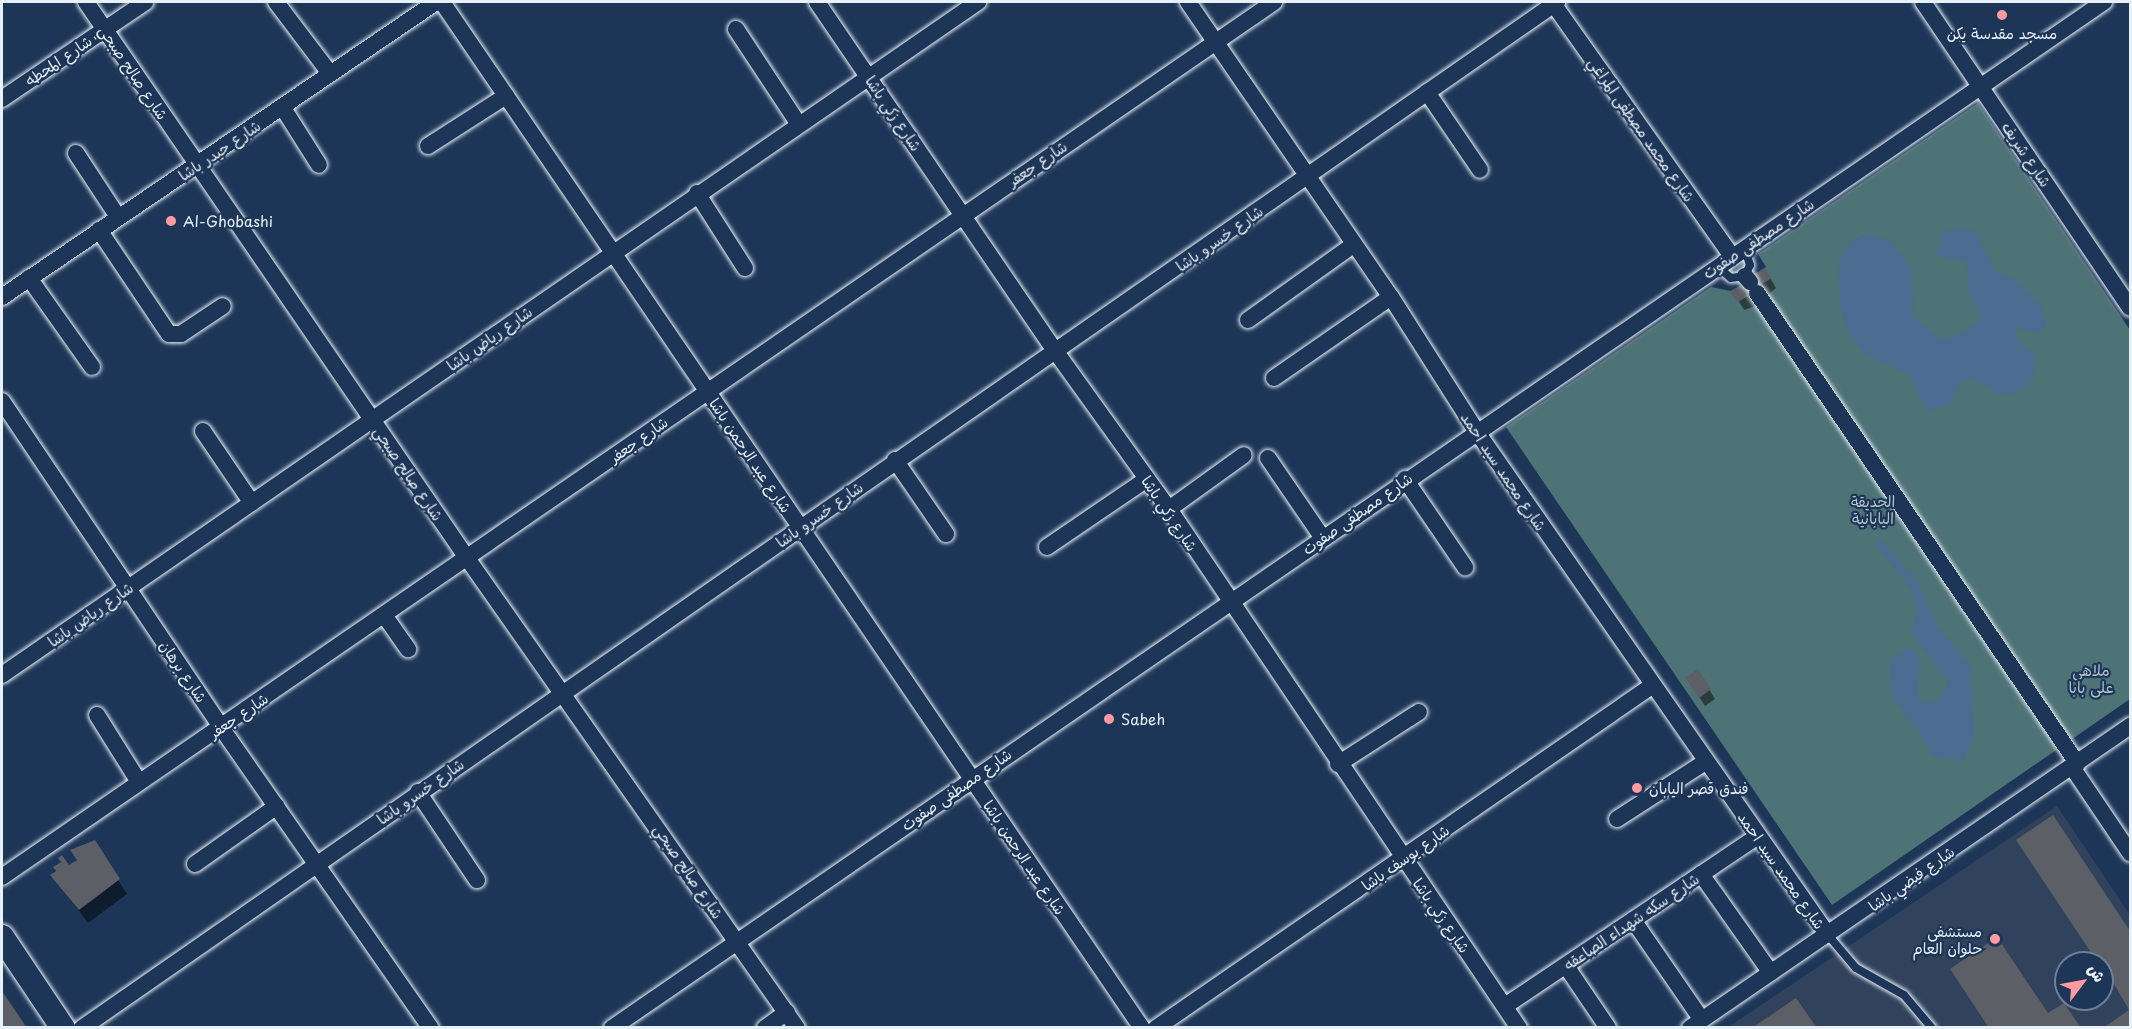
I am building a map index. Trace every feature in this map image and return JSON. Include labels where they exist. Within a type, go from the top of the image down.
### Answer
[{"type":"street","name":"شارع صالح صبحي","points":[[86,2],[467,558],[797,1028]]},
{"type":"street","name":"شارع المحطه","points":[[2,99],[145,2]]},
{"type":"street","name":"شارع حيدر باشا","points":[[2,297],[283,108],[329,72],[436,2]]},
{"type":"street","name":"شارع عبد الرحمن باشا","points":[[442,2],[1142,1028]]},
{"type":"street","name":"شارع زكي باشا","points":[[817,2],[1056,352],[1169,509],[1338,764],[1519,1028]]},
{"type":"street","name":"شارع رياض باشا","points":[[2,675],[798,123],[978,2]]},
{"type":"street","name":"شارع محمد سيد احمد","points":[[1188,2],[1305,177],[1391,297],[1477,432],[1705,762],[1828,935]]},
{"type":"street","name":"شارع جعفر","points":[[2,877],[962,214],[1274,2]]},
{"type":"street","name":"شارع خسرو باشا","points":[[81,1028],[895,460],[1056,352],[1554,2]]},
{"type":"street","name":"شارع محمد مصطفى المراغي","points":[[1554,2],[1738,251]]},
{"type":"street","name":"شارع شريف","points":[[1923,2],[2130,308]]},
{"type":"street","name":"شارع مصطفى صفوت","points":[[612,1028],[971,778],[2104,2]]},
{"type":"street","points":[[285,4],[329,72]]},
{"type":"street","points":[[736,29],[798,123]]},
{"type":"street","points":[[1427,92],[1480,170]]},
{"type":"street","points":[[428,146],[506,96]]},
{"type":"street","points":[[283,108],[319,165]]},
{"type":"street","points":[[76,153],[118,217]]},
{"type":"street","points":[[697,193],[745,268]]},
{"type":"street","points":[[99,230],[168,334],[181,334],[223,306]]},
{"type":"street","points":[[1248,320],[1353,245]]},
{"type":"street","points":[[29,278],[92,367]]},
{"type":"street","points":[[1751,283],[2130,852]]},
{"type":"street","points":[[1274,378],[1391,297]]},
{"type":"street","name":"شارع برهان","points":[[2,401],[220,726],[431,1028]]},
{"type":"street","points":[[203,431],[252,503]]},
{"type":"street","points":[[1169,509],[1244,455]]},
{"type":"street","points":[[1268,458],[1322,537]]},
{"type":"street","points":[[895,460],[946,534]]},
{"type":"street","points":[[1047,547],[1147,478]]},
{"type":"street","points":[[1406,479],[1465,567]]},
{"type":"street","points":[[384,615],[408,649]]},
{"type":"street","name":"شارع يوسف باشا","points":[[1156,1028],[1653,686]]},
{"type":"street","points":[[1338,764],[1419,712]]},
{"type":"street","points":[[97,715],[139,782]]},
{"type":"street","name":"شارع فيضي باشا","points":[[1696,1024],[2130,726]]},
{"type":"street","points":[[1617,819],[1705,762]]},
{"type":"street","points":[[418,792],[477,880]]},
{"type":"street","points":[[195,864],[277,806]]},
{"type":"street","name":"شارع سكه شهداء الصاعقه","points":[[1505,1006],[1758,836]]},
{"type":"street","points":[[1701,874],[1771,973]]},
{"type":"street","points":[[1634,920],[1696,1024]]},
{"type":"street","points":[[2,937],[63,1028]]},
{"type":"street","points":[[1566,966],[1608,1028]]},
{"type":"street","points":[[765,1028],[787,1012]]},
{"type":"lane","points":[[1716,266],[1731,278],[1751,283],[1750,265],[1738,251]]},
{"type":"lane","points":[[1828,935],[1856,968],[1904,995],[1932,1028]]},
{"type":"shaded area","points":[[1964,227],[1976,233],[1995,271],[2015,280],[2040,304],[2046,326],[2037,334],[2017,328],[2015,331],[2018,341],[2036,356],[2033,378],[2024,388],[2011,394],[1999,394],[1970,377],[1959,385],[1949,406],[1927,411],[1909,374],[1867,356],[1851,337],[1840,306],[1839,263],[1846,247],[1863,235],[1889,240],[1912,268],[1913,316],[1938,338],[1952,338],[1978,323],[1981,314],[1969,295],[1967,261],[1937,256],[1942,232]]},
{"type":"shaded area","points":[[1880,539],[1918,582],[1937,627],[1970,665],[1974,736],[1964,760],[1933,756],[1917,728],[1893,699],[1890,665],[1894,657],[1904,653],[1904,647],[1912,649],[1919,659],[1917,699],[1926,703],[1937,701],[1949,682],[1912,633],[1917,610],[1912,589],[1876,546]]},
{"type":"shaded area","name":"مستشفى حلوان العام","points":[[2057,806],[2130,915],[2130,1027],[1727,1028]]},
{"type":"green space","name":"الحديقة اليابانية","points":[[1978,103],[2130,330],[2130,699],[1832,905],[1506,427],[1711,287],[1731,291],[1757,277],[1755,274],[1766,267],[1758,254]]},
{"type":"building","points":[[1765,268],[1772,278],[1762,284],[1764,288],[1737,302],[1730,291],[1757,277],[1755,274]]},
{"type":"building","points":[[1698,669],[1711,689],[1699,698],[1685,678]]},
{"type":"building","points":[[2053,815],[2130,931],[2130,1028],[2103,1028],[2129,1010],[2114,984],[2114,951],[2090,951],[2016,840]]},
{"type":"building","points":[[95,840],[120,879],[79,910],[50,875],[56,871],[53,867],[61,862],[58,858],[62,855],[69,865],[77,860],[70,850]]},
{"type":"building","points":[[1997,937],[2048,1013],[2054,1009],[2069,1011],[2081,1028],[1989,1028],[1950,969]]},
{"type":"building","points":[[2,991],[27,1028],[2,1028]]},
{"type":"building","points":[[1796,998],[1817,1028],[1752,1028]]},
{"type":"place","name":"مسجد مقدسة يكن","points":[[2002,15]]},
{"type":"place","name":"Al-Ghobashi","points":[[171,221]]},
{"type":"place","name":"Sabeh","points":[[1109,719]]},
{"type":"place","name":"فندق قصر اليابان","points":[[1637,788]]},
{"type":"place","name":"مستشفى حلوان العام","points":[[1995,939]]},
{"type":"park label","name":"ملاهى على بابا","points":[[2091,678]]}]
